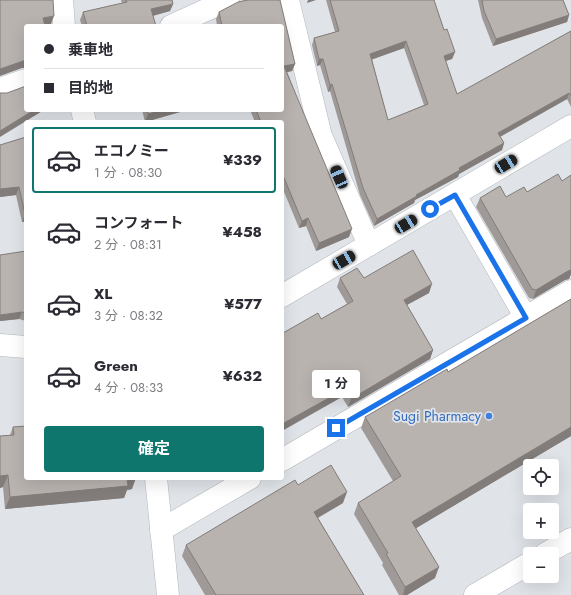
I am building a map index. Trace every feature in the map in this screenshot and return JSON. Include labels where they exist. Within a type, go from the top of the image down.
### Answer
[{"type":"street","points":[[62,0],[64,24]]},
{"type":"street","points":[[175,24],[228,0]]},
{"type":"street","points":[[288,0],[322,136],[369,245]]},
{"type":"street","points":[[0,89],[24,81]]},
{"type":"street","points":[[284,295],[571,126]]},
{"type":"street","points":[[455,195],[526,318]]},
{"type":"street","points":[[284,459],[571,291]]},
{"type":"street","points":[[0,345],[24,347]]},
{"type":"street","points":[[156,480],[168,595]]},
{"type":"street","points":[[161,530],[247,480]]},
{"type":"street","points":[[557,547],[571,539]]},
{"type":"street","points":[[475,595],[523,567]]},
{"type":"building","points":[[0,0],[53,0],[54,16],[43,18],[44,24],[24,24],[24,61],[0,69]]},
{"type":"building","points":[[126,0],[172,0],[173,4],[151,9],[155,24],[86,24],[83,12],[127,2]]},
{"type":"building","points":[[248,0],[280,0],[295,64],[284,66],[284,24],[222,24],[219,12],[238,2]]},
{"type":"building","points":[[330,0],[434,0],[444,30],[447,29],[455,52],[444,56],[457,94],[571,31],[571,96],[569,93],[498,133],[504,143],[459,168],[460,170],[377,219],[363,188],[332,84],[330,85],[323,59],[319,59],[314,38],[339,31]],"holes":[[[406,41],[428,104],[388,120],[370,54]]]},
{"type":"building","points":[[482,0],[563,0],[569,15],[496,39],[484,11]]},
{"type":"building","points":[[284,66],[352,229],[319,243],[308,218],[302,221],[284,178],[284,120],[260,120],[257,112],[284,112]]},
{"type":"building","points":[[24,87],[24,112],[31,112],[0,131],[0,93],[7,93]]},
{"type":"building","points":[[24,138],[24,210],[19,187],[0,189],[0,145]]},
{"type":"building","points":[[558,174],[562,181],[571,175],[571,270],[536,290],[532,289],[480,198],[500,186],[506,197],[524,187],[527,192]]},
{"type":"building","points":[[413,250],[432,284],[404,300],[433,350],[351,399],[345,389],[284,423],[284,332],[318,313],[321,319],[353,301],[340,278],[357,268],[364,278]]},
{"type":"building","points":[[24,251],[24,312],[0,315],[0,255]]},
{"type":"building","points":[[571,299],[571,427],[412,522],[439,567],[405,587],[386,554],[388,553],[358,503],[401,476],[365,417],[447,369],[448,372]]},
{"type":"building","points":[[24,426],[24,480],[127,480],[128,486],[10,497],[8,475],[0,476],[0,436],[14,435],[13,427]]},
{"type":"building","points":[[331,465],[347,492],[314,512],[364,595],[216,595],[186,545],[295,480],[298,485]]},
{"type":"place","name":"Sugi Pharmacy","points":[[489,416]]},
{"type":"route","points":[[336,428],[526,318],[455,195],[430,209]]}]
